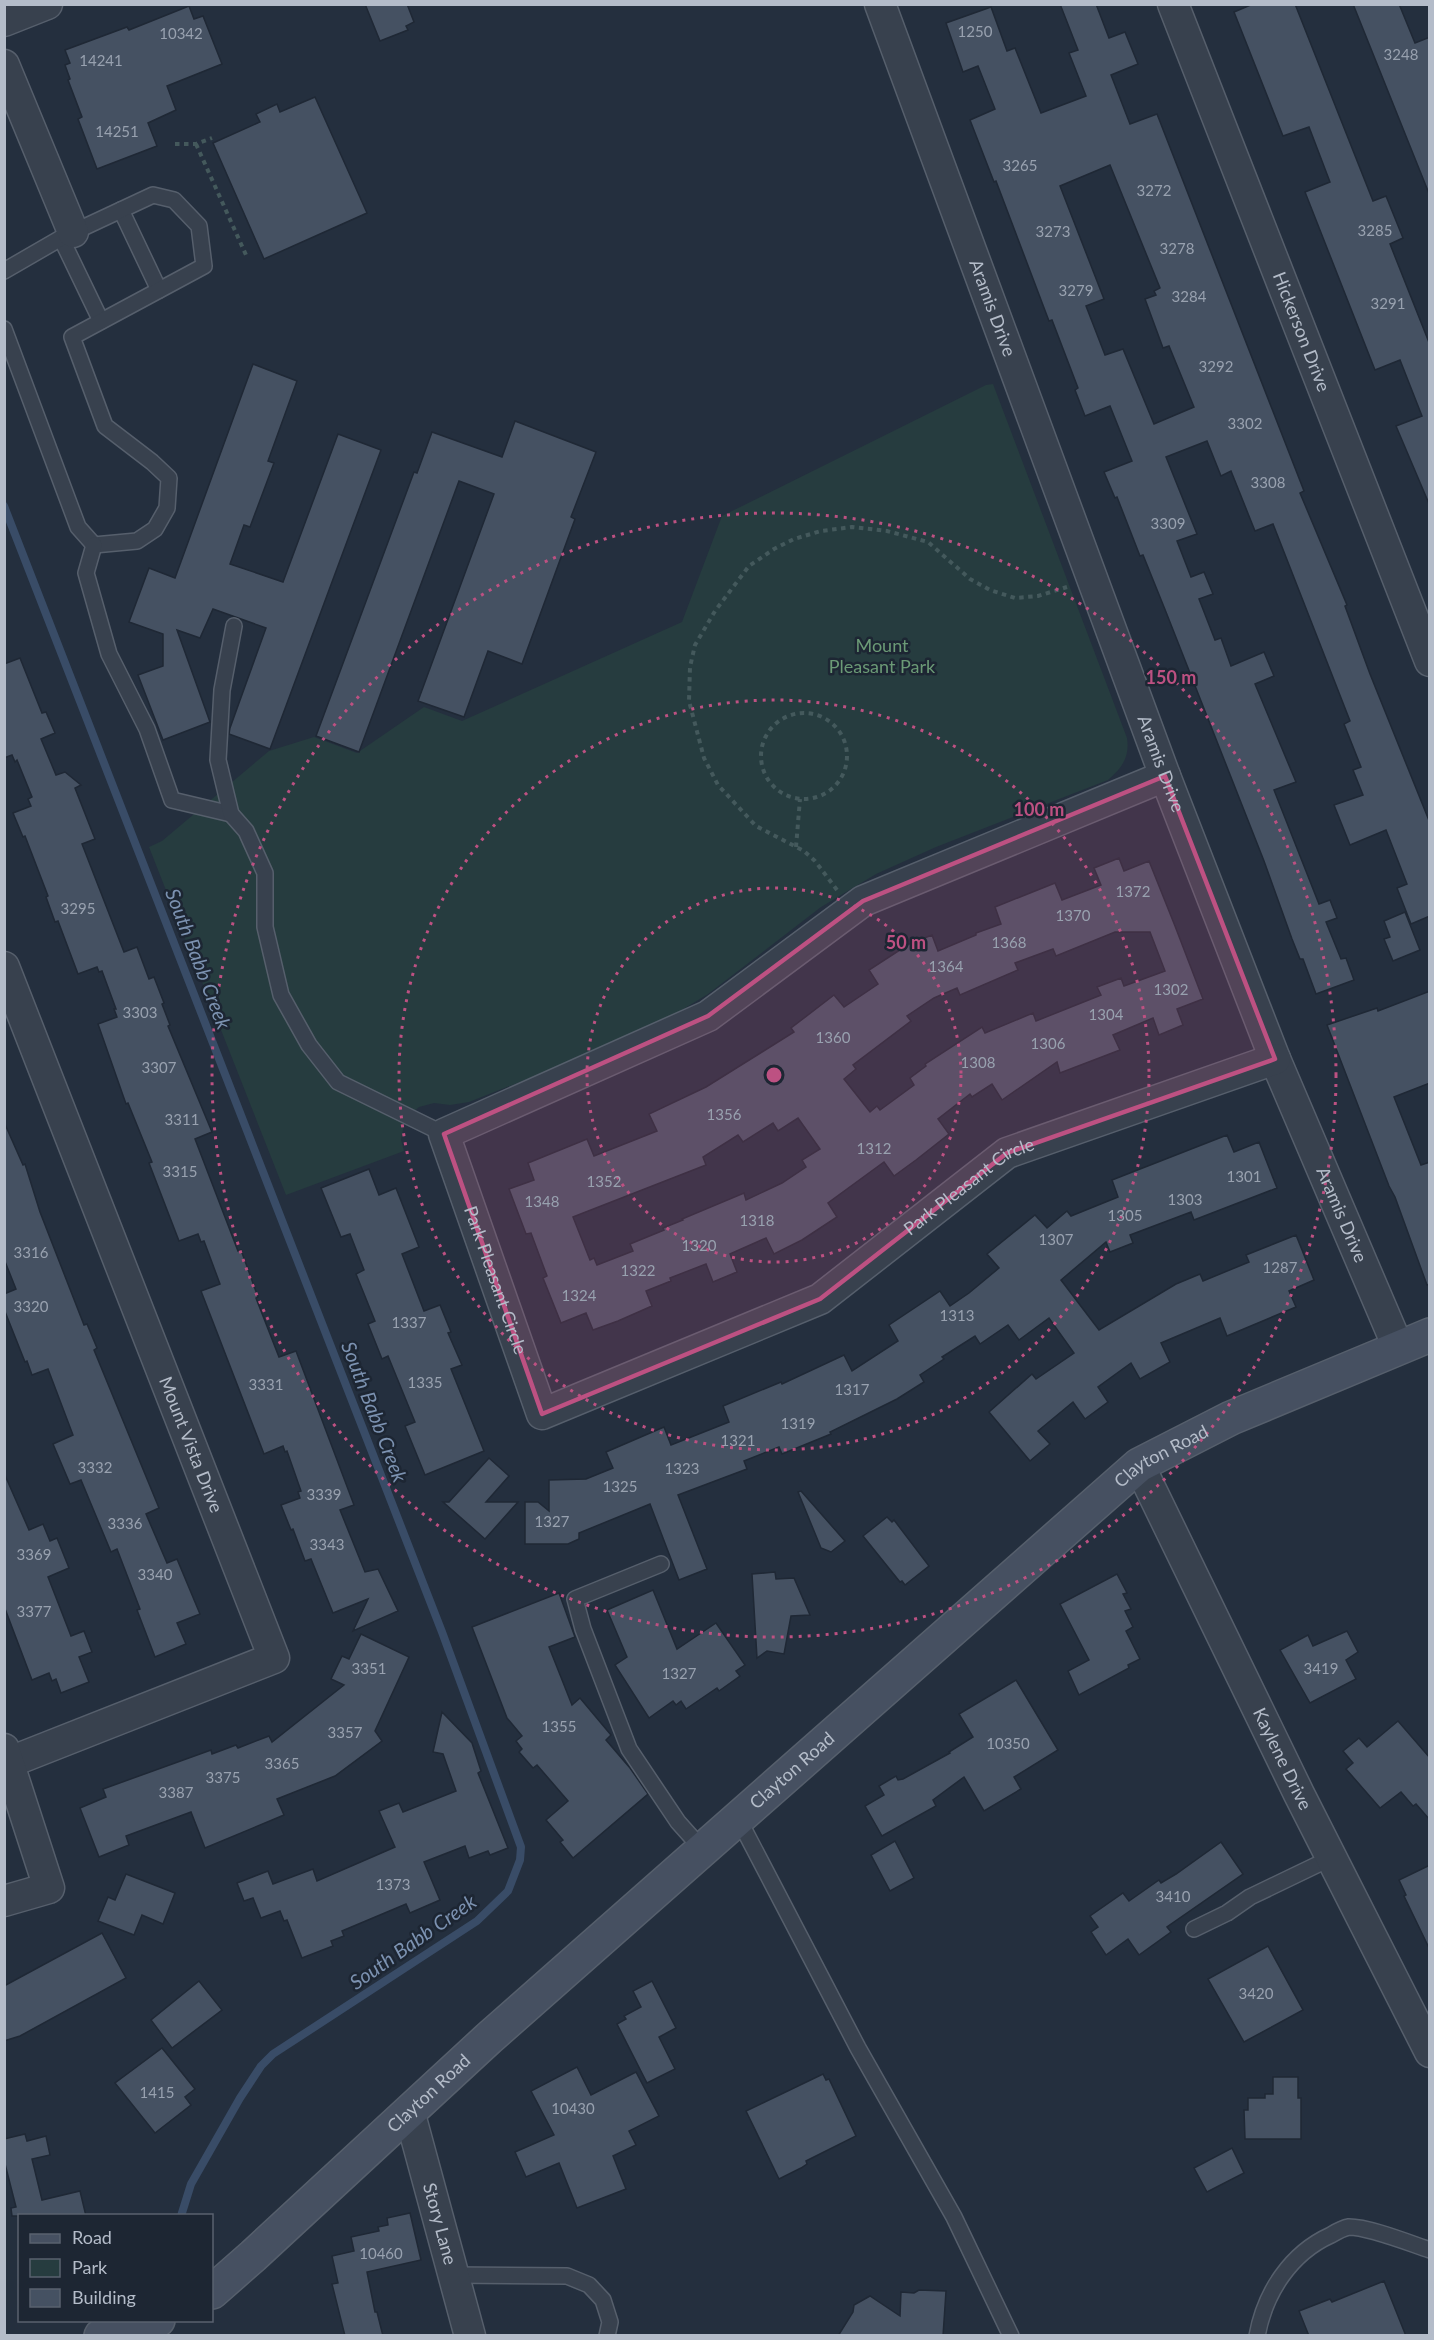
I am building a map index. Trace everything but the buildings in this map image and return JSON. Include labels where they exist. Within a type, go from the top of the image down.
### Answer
[{"type":"street","points":[[4,21],[47,4]]},
{"type":"street","name":"Aramis Drive","points":[[880,4],[1165,776],[1275,1059],[1398,1347]]},
{"type":"street","name":"Hickerson Drive","points":[[1173,4],[1430,661]]},
{"type":"street","points":[[4,64],[67,235]]},
{"type":"street","points":[[444,1134],[708,1016],[863,901],[1165,776]]},
{"type":"street","name":"Mount Vista Drive","points":[[4,967],[274,1658],[7,1756]]},
{"type":"street","name":"Park Pleasant Circle","points":[[444,1134],[542,1414],[820,1299],[1007,1153],[1275,1059]]},
{"type":"street","name":"Clayton Road","points":[[213,2291],[409,2111],[1139,1465],[1231,1418],[1430,1335]]},
{"type":"street","name":"Kaylene Drive","points":[[1139,1465],[1331,1858],[1430,2052]]},
{"type":"street","points":[[4,1901],[49,1888],[7,1756]]},
{"type":"street","name":"Story Lane","points":[[409,2111],[470,2336]]},
{"type":"street","points":[[101,2336],[149,2324]]},
{"type":"lane","points":[[4,271],[67,235],[153,195],[174,200],[199,226],[204,266],[72,337],[105,426],[169,478],[167,508],[155,529],[137,541],[94,545]]},
{"type":"lane","points":[[121,210],[159,290]]},
{"type":"lane","points":[[67,235],[101,321]]},
{"type":"lane","points":[[4,329],[78,527],[94,545]]},
{"type":"lane","points":[[94,545],[86,573],[109,654],[147,729],[172,800],[231,814]]},
{"type":"lane","points":[[234,626],[222,690],[218,760],[231,814],[246,831],[265,873],[265,927],[280,994],[309,1045],[338,1082],[444,1134]]},
{"type":"lane","points":[[661,1564],[575,1599],[583,1629],[629,1749],[678,1822],[702,1850]]},
{"type":"lane","points":[[738,1818],[858,2048],[954,2217],[1011,2336]]},
{"type":"lane","points":[[1194,1929],[1227,1913],[1250,1897],[1331,1858]]},
{"type":"lane","points":[[1257,2336],[1271,2290],[1294,2260],[1316,2242],[1347,2227],[1387,2235],[1430,2250]]},
{"type":"lane","points":[[453,2275],[567,2276],[589,2285],[603,2300],[610,2322],[607,2336]]},
{"type":"path","points":[[175,144],[196,144],[212,138]]},
{"type":"path","points":[[196,144],[246,255]]},
{"type":"path","points":[[837,891],[815,861],[796,847],[756,826],[718,785],[704,758],[689,701],[690,667],[695,645],[715,611],[749,566],[794,539],[821,531],[852,526],[887,531],[928,542],[970,579],[990,590],[1015,598],[1038,596],[1068,586]]},
{"type":"path","points":[[798,713],[813,713],[826,718],[837,728],[845,741],[846,762],[838,782],[827,792],[814,798],[800,799],[774,788],[764,770],[762,750],[766,736],[774,725],[785,717],[798,713]]},
{"type":"path","points":[[796,847],[800,799]]},
{"type":"highlighted area","points":[[1165,776],[1275,1059],[1007,1153],[820,1299],[542,1414],[444,1134],[708,1016],[863,901]]},
{"type":"green space","name":"Mount Pleasant Park","points":[[993,384],[1127,738],[1126,756],[1117,771],[1108,780],[936,847],[876,874],[821,907],[708,994],[662,1022],[619,1043],[469,1102],[450,1105],[434,1103],[419,1107],[404,1124],[401,1140],[404,1151],[286,1195],[149,847],[162,841],[269,751],[314,737],[357,753],[424,707],[462,721],[682,622],[722,516],[986,385]]},
{"type":"waterway","name":"South Babb Creek","points":[[4,506],[442,1632],[521,1847],[520,1860],[508,1891],[477,1921],[273,2054],[261,2066],[191,2184],[182,2214]]}]
